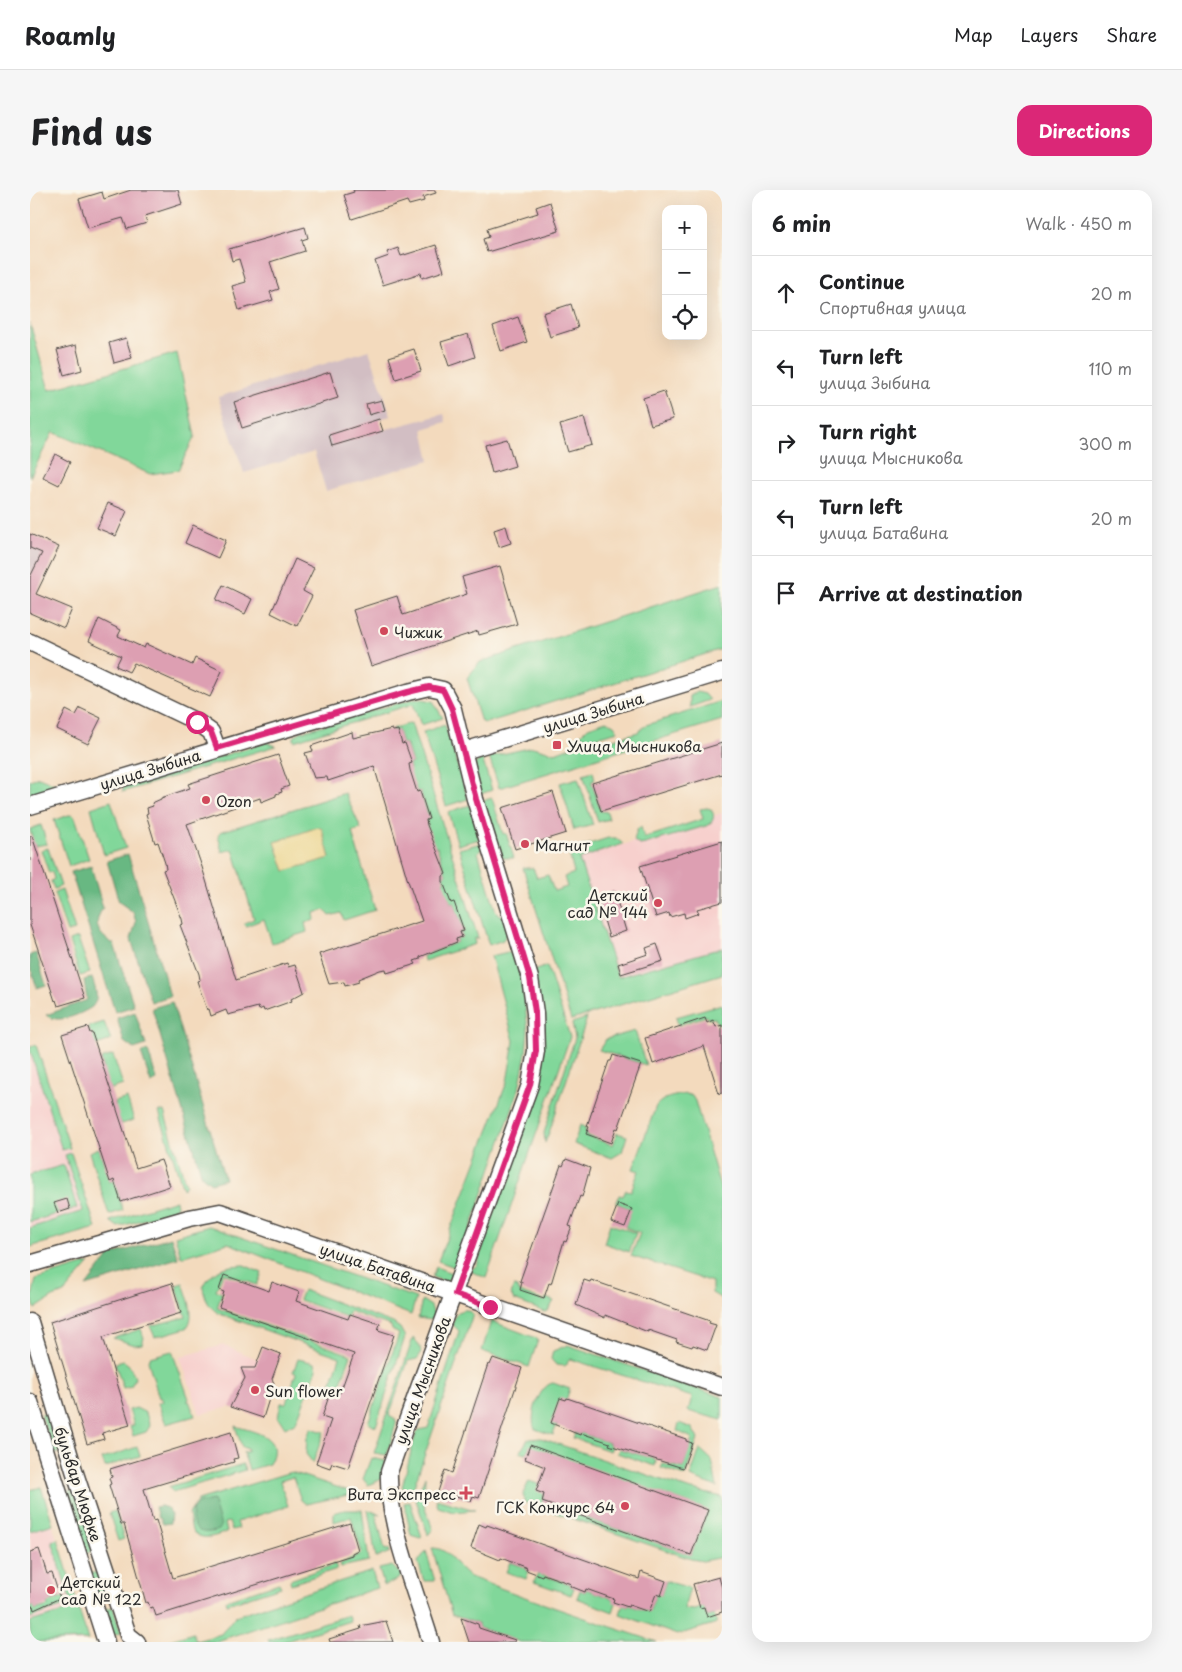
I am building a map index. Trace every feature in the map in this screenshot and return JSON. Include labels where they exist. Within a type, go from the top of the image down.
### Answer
[{"type":"street","points":[[30,642],[197,722],[211,732],[217,748]]},
{"type":"street","name":"улица Зыбина","points":[[464,751],[722,672]]},
{"type":"street","name":"улица Зыбина","points":[[30,806],[217,748],[408,692],[429,687],[443,690]]},
{"type":"street","name":"улица Мысникова","points":[[431,1642],[404,1555],[388,1494],[389,1472],[438,1333],[455,1294],[530,1085],[536,1051],[535,1012],[530,978],[476,799],[452,709],[443,690]]},
{"type":"street","name":"улица Батавина","points":[[30,1264],[189,1218],[220,1212],[722,1387]]},
{"type":"street","name":"бульвар Мюфке","points":[[30,1322],[74,1470],[128,1635],[137,1642]]},
{"type":"street","name":"бульвар Мюфке","points":[[30,1402],[106,1642]]},
{"type":"shaded area","points":[[369,350],[391,416],[379,419],[383,430],[444,414],[446,422],[423,429],[430,460],[326,491],[314,452],[244,473],[218,397]]},
{"type":"shaded area","points":[[30,534],[59,547],[30,608]]},
{"type":"shaded area","name":"Детский сад № 144","points":[[722,813],[722,948],[618,977],[579,859]]},
{"type":"shaded area","points":[[36,1045],[93,1219],[30,1238],[30,1047]]},
{"type":"shaded area","points":[[223,1345],[277,1367],[269,1375],[274,1383],[263,1418],[230,1407],[200,1414],[180,1357]]},
{"type":"shaded area","name":"Детский сад № 122","points":[[41,1487],[88,1640],[83,1642],[30,1642],[30,1490]]},
{"type":"green space","points":[[30,323],[49,390],[177,353],[195,436],[178,470],[150,474],[53,432],[30,477]]},
{"type":"green space","points":[[722,584],[722,649],[486,723],[481,722],[467,678],[480,662]]},
{"type":"green space","points":[[697,692],[705,694],[710,700],[690,707],[690,696]]},
{"type":"green space","points":[[416,698],[433,701],[443,718],[421,725],[413,704],[294,741],[294,737],[300,732]]},
{"type":"green space","points":[[722,701],[722,720],[499,788],[489,757],[533,747],[555,753],[581,743],[590,746],[638,732],[646,725]]},
{"type":"green space","points":[[606,721],[614,725],[618,731],[589,739],[580,735],[588,727]]},
{"type":"green space","points":[[411,723],[478,938],[474,939],[475,944],[424,961],[423,956],[457,942],[456,939],[462,937],[460,932],[464,931],[454,902],[451,903],[441,882],[445,881],[443,876],[446,874],[437,847],[434,847],[425,826],[427,825],[426,820],[429,818],[420,791],[417,792],[415,786],[413,787],[407,770],[410,769],[409,764],[412,763],[406,743],[402,744],[398,730],[393,731],[392,729]]},
{"type":"green space","points":[[445,725],[468,799],[446,806],[423,732]]},
{"type":"green space","points":[[267,742],[276,746],[122,792],[124,787],[128,785]]},
{"type":"green space","points":[[482,758],[492,790],[481,794],[474,770],[475,764]]},
{"type":"green space","points":[[593,771],[595,780],[592,783],[601,811],[607,812],[609,819],[598,822],[583,774]]},
{"type":"green space","points":[[39,777],[60,786],[30,795],[30,780]]},
{"type":"green space","points":[[578,778],[593,825],[574,830],[560,783]]},
{"type":"green space","points":[[345,793],[361,829],[352,832],[375,910],[344,920],[341,913],[330,916],[325,910],[314,913],[315,920],[305,923],[307,932],[272,943],[264,919],[246,926],[244,923],[254,919],[233,849],[222,852],[218,835],[220,832]]},
{"type":"green space","points":[[492,798],[503,834],[506,833],[514,858],[505,858],[499,854],[482,801]]},
{"type":"green space","points":[[111,801],[126,848],[104,855],[91,808]]},
{"type":"green space","points":[[470,805],[480,839],[458,845],[448,812]]},
{"type":"green space","points":[[700,809],[711,809],[713,815],[709,825],[645,844],[640,845],[634,841],[637,829],[641,827],[644,838],[703,819]]},
{"type":"green space","points":[[72,814],[75,817],[89,859],[69,866],[54,820]]},
{"type":"green space","points":[[41,825],[47,844],[34,846],[30,829]]},
{"type":"green space","points":[[608,838],[616,838],[623,844],[579,859],[618,977],[722,948],[722,974],[571,1020],[523,868],[533,868],[537,878],[548,875],[554,891],[567,887],[564,877],[574,873],[569,853],[571,850]]},
{"type":"green space","points":[[481,843],[483,848],[478,852],[496,912],[504,917],[508,932],[503,940],[489,945],[459,849]]},
{"type":"green space","points":[[48,848],[61,886],[54,889],[51,881],[54,879],[52,872],[49,873],[41,850]]},
{"type":"green space","points":[[128,854],[170,996],[151,1002],[131,939],[136,922],[133,912],[119,902],[107,861]]},
{"type":"green space","points":[[91,866],[103,908],[98,919],[98,929],[108,941],[114,944],[134,1006],[115,1012],[71,872]]},
{"type":"green space","points":[[62,890],[75,930],[67,932],[54,893]]},
{"type":"green space","points":[[78,938],[90,973],[80,976],[69,941]]},
{"type":"green space","points":[[508,952],[517,958],[522,981],[528,1030],[526,1053],[519,1089],[457,1268],[438,1261],[507,1082],[514,1041],[491,956]]},
{"type":"green space","points":[[36,953],[46,985],[37,988],[30,966],[30,955]]},
{"type":"green space","points":[[547,966],[570,1037],[486,1278],[470,1271],[477,1265],[540,1071],[533,971]]},
{"type":"green space","points":[[92,978],[96,1000],[92,1007],[82,1013],[63,1019],[51,1018],[46,1015],[87,1000],[84,980]]},
{"type":"green space","points":[[172,1002],[225,1179],[211,1183],[202,1176],[152,1008]]},
{"type":"green space","points":[[722,1004],[722,1023],[717,1024],[715,1018],[708,1019],[706,1016],[678,1025],[676,1017]]},
{"type":"green space","points":[[135,1012],[146,1045],[134,1049],[124,1042],[117,1018]]},
{"type":"green space","points":[[587,1018],[545,1143],[544,1133],[575,1038],[572,1023]]},
{"type":"green space","points":[[104,1022],[111,1040],[96,1045],[88,1027]]},
{"type":"green space","points":[[635,1031],[646,1065],[599,1050],[606,1039]]},
{"type":"green space","points":[[36,1045],[70,1148],[62,1150],[30,1050],[30,1047]]},
{"type":"green space","points":[[148,1051],[157,1080],[151,1083],[141,1053]]},
{"type":"green space","points":[[113,1055],[123,1085],[111,1089],[108,1083],[106,1083],[102,1071],[104,1069],[101,1059]]},
{"type":"green space","points":[[686,1094],[692,1096],[695,1101],[722,1193],[722,1299],[712,1293],[712,1282],[631,1256],[640,1233],[625,1227],[631,1209],[616,1203],[619,1195],[623,1196],[626,1190],[631,1191],[639,1171],[633,1169],[656,1106],[666,1099]]},
{"type":"green space","points":[[127,1098],[134,1120],[122,1124],[113,1106],[116,1105],[115,1102]]},
{"type":"green space","points":[[164,1111],[186,1185],[183,1189],[159,1112]]},
{"type":"green space","points":[[580,1125],[586,1128],[585,1135],[613,1145],[617,1133],[627,1136],[622,1152],[612,1158],[574,1144]]},
{"type":"green space","points":[[99,1148],[110,1182],[114,1180],[123,1210],[109,1215],[89,1152]]},
{"type":"green space","points":[[71,1153],[96,1228],[30,1247],[30,1228],[83,1211],[65,1155]]},
{"type":"green space","points":[[64,1165],[77,1208],[30,1222],[30,1175]]},
{"type":"green space","points":[[176,1200],[177,1206],[170,1212],[118,1227],[110,1221]]},
{"type":"green space","points":[[610,1224],[636,1233],[629,1252],[604,1243]]},
{"type":"green space","points":[[209,1226],[416,1298],[411,1315],[228,1243],[181,1257],[175,1236]]},
{"type":"green space","points":[[171,1237],[178,1258],[86,1286],[110,1255]]},
{"type":"green space","points":[[90,1263],[64,1293],[53,1297],[35,1309],[32,1298],[36,1279]]},
{"type":"green space","points":[[244,1265],[262,1273],[257,1285],[223,1273],[216,1290],[222,1293],[217,1308],[351,1355],[338,1390],[330,1387],[340,1357],[220,1314],[211,1307],[203,1288],[206,1282],[219,1270],[230,1266]]},
{"type":"green space","points":[[436,1267],[454,1274],[446,1282],[432,1277]]},
{"type":"green space","points":[[183,1283],[191,1313],[189,1324],[186,1328],[155,1337],[150,1326],[186,1317],[176,1285]]},
{"type":"green space","points":[[514,1286],[517,1287],[519,1292],[544,1301],[546,1298],[554,1301],[548,1311],[545,1312],[514,1300],[511,1294]]},
{"type":"green space","points":[[303,1290],[393,1323],[400,1328],[405,1337],[376,1426],[368,1423],[399,1334],[392,1330],[391,1326],[349,1311],[347,1317],[299,1300]]},
{"type":"green space","points":[[422,1300],[431,1306],[434,1315],[431,1320],[418,1318]]},
{"type":"green space","points":[[467,1310],[473,1314],[412,1492],[409,1492],[402,1487],[416,1433],[419,1430],[428,1428],[459,1331],[452,1324],[459,1312]]},
{"type":"green space","points":[[491,1321],[538,1340],[529,1367],[482,1351]]},
{"type":"green space","points":[[141,1329],[144,1338],[142,1344],[135,1345],[113,1338]]},
{"type":"green space","points":[[413,1338],[418,1343],[421,1351],[417,1359],[408,1361],[389,1416],[396,1420],[396,1424],[387,1455],[374,1453]]},
{"type":"green space","points":[[568,1345],[722,1397],[722,1420],[688,1411],[692,1397],[570,1359],[565,1366],[556,1365],[551,1359],[553,1351]]},
{"type":"green space","points":[[172,1351],[189,1399],[187,1401],[189,1401],[195,1416],[166,1424],[158,1403],[163,1401],[161,1397],[159,1398],[148,1361],[150,1357]]},
{"type":"green space","points":[[298,1359],[315,1363],[317,1369],[296,1422],[285,1428],[278,1417],[281,1403],[286,1403],[296,1373],[293,1372]]},
{"type":"green space","points":[[124,1361],[130,1366],[135,1378],[131,1386],[123,1388],[115,1363]]},
{"type":"green space","points":[[553,1383],[570,1389],[553,1435],[535,1429],[533,1417],[536,1402],[543,1389]]},
{"type":"green space","points":[[136,1408],[146,1413],[150,1426],[146,1432],[133,1436],[130,1426],[134,1425],[129,1410]]},
{"type":"green space","points":[[51,1411],[64,1451],[53,1454],[41,1414]]},
{"type":"green space","points":[[679,1423],[692,1428],[698,1439],[685,1476],[661,1468],[663,1464],[683,1468],[692,1438],[677,1431]]},
{"type":"green space","points":[[235,1426],[258,1433],[270,1441],[273,1447],[273,1455],[269,1464],[249,1470],[243,1452],[248,1452],[248,1449],[242,1447]]},
{"type":"green space","points":[[311,1428],[324,1432],[313,1463],[306,1454],[307,1437]]},
{"type":"green space","points":[[575,1433],[580,1435],[581,1433],[610,1443],[609,1445],[612,1447],[610,1451],[573,1438]]},
{"type":"green space","points":[[541,1438],[688,1489],[722,1497],[722,1557],[703,1561],[691,1559],[524,1502],[523,1494],[529,1481],[547,1487],[542,1502],[691,1555],[707,1510],[530,1446],[526,1454],[520,1452],[528,1439]]},
{"type":"green space","points":[[137,1447],[140,1456],[105,1467],[102,1459]]},
{"type":"green space","points":[[619,1449],[653,1458],[656,1462],[655,1466],[617,1453]]},
{"type":"green space","points":[[700,1449],[712,1460],[717,1487],[690,1477]]},
{"type":"green space","points":[[371,1458],[386,1461],[382,1479],[368,1485],[363,1479]]},
{"type":"green space","points":[[243,1464],[245,1470],[173,1492],[168,1487]]},
{"type":"green space","points":[[291,1472],[349,1491],[348,1495],[306,1504],[301,1500],[293,1477],[280,1481],[288,1506],[237,1522],[239,1528],[232,1530],[229,1522],[225,1523],[227,1532],[213,1536],[204,1537],[192,1531],[189,1514],[198,1500]]},
{"type":"green space","points":[[425,1476],[424,1505],[433,1529],[428,1535],[416,1500]]},
{"type":"green space","points":[[41,1487],[53,1524],[30,1531],[30,1490]]},
{"type":"green space","points":[[76,1489],[95,1550],[84,1554],[65,1492]]},
{"type":"green space","points":[[436,1499],[475,1510],[453,1512],[438,1507]]},
{"type":"green space","points":[[213,1500],[221,1526],[219,1530],[212,1532],[201,1531],[194,1526],[193,1508],[199,1503]]},
{"type":"green space","points":[[410,1502],[422,1537],[420,1538],[411,1535],[404,1503]]},
{"type":"green space","points":[[155,1507],[167,1508],[171,1514],[170,1523],[163,1524],[160,1518],[158,1518]]},
{"type":"green space","points":[[344,1510],[362,1510],[369,1561],[341,1567],[340,1564],[362,1553],[351,1517],[334,1522],[334,1513]]},
{"type":"green space","points":[[368,1510],[380,1514],[376,1515],[385,1550],[389,1549],[390,1552],[376,1558]]},
{"type":"green space","points":[[115,1511],[124,1539],[118,1541],[109,1513]]},
{"type":"green space","points":[[58,1539],[88,1640],[30,1642],[30,1622],[73,1609],[52,1541]]},
{"type":"green space","points":[[432,1548],[445,1552],[467,1575],[473,1578],[657,1642],[520,1642],[479,1628],[478,1624],[452,1615]]},
{"type":"green space","points":[[426,1551],[435,1581],[424,1581],[418,1562]]},
{"type":"green space","points":[[510,1562],[527,1568],[526,1570],[529,1571],[526,1579],[506,1572]]},
{"type":"green space","points":[[335,1564],[337,1569],[291,1584],[290,1580]]},
{"type":"green space","points":[[392,1566],[401,1574],[400,1578],[384,1586],[379,1569]]},
{"type":"green space","points":[[102,1570],[110,1597],[99,1600],[90,1574]]},
{"type":"green space","points":[[372,1571],[377,1588],[214,1642],[164,1642],[193,1633],[196,1641],[221,1634],[235,1616]]},
{"type":"green space","points":[[538,1574],[571,1584],[570,1586],[574,1588],[571,1595],[534,1582]]},
{"type":"green space","points":[[666,1581],[690,1588],[684,1609],[694,1610],[704,1607],[707,1617],[714,1615],[717,1623],[677,1635],[620,1614],[623,1605],[628,1607],[629,1605],[649,1612],[656,1594],[661,1595]]},
{"type":"green space","points":[[279,1583],[281,1587],[227,1604],[226,1600]]},
{"type":"green space","points":[[586,1589],[614,1599],[616,1603],[613,1612],[577,1598],[580,1590],[585,1592]]},
{"type":"green space","points":[[65,1597],[67,1605],[30,1618],[30,1607],[33,1606],[35,1610],[48,1606],[47,1603]]},
{"type":"green space","points":[[113,1607],[121,1633],[110,1636],[102,1610]]},
{"type":"green space","points":[[348,1615],[350,1621],[283,1642],[269,1642],[268,1640]]},
{"type":"sand","points":[[318,827],[322,829],[330,858],[285,871],[275,842]]},
{"type":"building","points":[[131,190],[178,190],[182,204],[145,216],[147,223],[127,229],[123,218],[88,228],[79,199],[102,192],[104,199]]},
{"type":"building","points":[[353,190],[435,190],[436,193],[423,197],[424,201],[409,205],[407,201],[352,219],[344,195],[354,192]]},
{"type":"building","points":[[550,202],[559,231],[487,252],[483,239],[489,237],[487,229],[538,213],[536,207]]},
{"type":"building","points":[[305,227],[308,238],[302,240],[305,251],[270,262],[279,289],[270,292],[273,300],[239,310],[232,286],[246,282],[239,259],[232,261],[229,249]]},
{"type":"building","points":[[436,245],[444,271],[422,278],[421,273],[383,285],[375,261],[389,256],[387,252],[398,248],[401,256]]},
{"type":"building","points":[[571,304],[578,328],[550,337],[543,313]]},
{"type":"building","points":[[518,317],[527,342],[501,351],[493,326]]},
{"type":"building","points":[[468,334],[475,357],[449,366],[441,342]]},
{"type":"building","points":[[126,338],[132,358],[114,363],[109,343]]},
{"type":"building","points":[[76,345],[82,370],[64,375],[57,350]]},
{"type":"building","points":[[414,349],[421,371],[396,379],[389,357]]},
{"type":"building","points":[[330,372],[338,398],[242,428],[234,402]]},
{"type":"building","points":[[664,391],[673,419],[651,425],[643,398]]},
{"type":"building","points":[[382,400],[385,410],[369,415],[366,404]]},
{"type":"building","points":[[584,418],[592,445],[568,452],[560,425]]},
{"type":"building","points":[[379,419],[383,431],[332,446],[329,435]]},
{"type":"building","points":[[507,439],[515,466],[492,473],[485,445]]},
{"type":"building","points":[[55,454],[70,462],[59,485],[43,477]]},
{"type":"building","points":[[108,503],[127,511],[116,536],[97,528]]},
{"type":"building","points":[[193,525],[226,540],[218,558],[185,543]]},
{"type":"building","points":[[506,526],[511,543],[499,547],[494,530]]},
{"type":"building","points":[[30,534],[59,547],[36,594],[72,609],[64,628],[30,613],[30,577],[42,553],[30,548]]},
{"type":"building","points":[[295,559],[314,568],[303,591],[312,596],[297,626],[271,613]]},
{"type":"building","points":[[500,566],[517,624],[479,635],[478,631],[371,666],[353,610],[397,596],[403,615],[467,594],[462,577]]},
{"type":"building","points":[[223,585],[252,599],[245,614],[216,600]]},
{"type":"building","points":[[99,619],[121,630],[118,636],[144,648],[146,644],[192,665],[195,658],[222,671],[210,697],[134,663],[129,672],[116,666],[121,656],[89,641]]},
{"type":"building","points":[[80,708],[101,718],[88,744],[57,729],[66,710],[76,715]]},
{"type":"building","points":[[392,729],[393,731],[398,730],[402,744],[405,743],[412,763],[409,764],[410,770],[417,792],[420,791],[429,819],[426,820],[427,825],[446,874],[443,876],[443,882],[451,903],[454,902],[464,931],[460,932],[462,937],[456,939],[457,942],[420,957],[420,959],[414,961],[416,964],[387,973],[386,969],[380,970],[358,979],[359,982],[345,986],[344,982],[329,984],[319,954],[422,921],[407,878],[374,766],[328,781],[327,777],[314,778],[305,753],[313,751],[311,746],[352,732],[353,738]]},
{"type":"building","points":[[722,743],[722,774],[601,811],[592,783]]},
{"type":"building","points":[[278,755],[289,786],[281,789],[282,792],[261,802],[260,798],[187,824],[236,980],[287,963],[288,967],[295,965],[304,992],[291,999],[292,1001],[264,1011],[263,1008],[259,1010],[258,1007],[228,1015],[226,1010],[211,1016],[197,981],[200,980],[199,974],[180,925],[183,924],[182,919],[163,870],[166,869],[165,863],[158,842],[155,843],[146,814],[148,813],[147,808],[153,806],[152,803],[161,798],[190,788],[188,784]]},
{"type":"building","points":[[553,792],[566,833],[515,849],[502,808]]},
{"type":"building","points":[[30,836],[32,836],[85,998],[58,1006],[30,925]]},
{"type":"building","points":[[722,841],[722,902],[697,909],[699,913],[685,918],[684,913],[670,917],[669,913],[656,917],[640,866]]},
{"type":"building","points":[[614,891],[626,931],[609,937],[597,896]]},
{"type":"building","points":[[657,944],[663,961],[621,974],[618,964],[648,954],[646,948]]},
{"type":"building","points":[[705,1018],[707,1023],[713,1020],[716,1027],[722,1025],[722,1093],[719,1094],[704,1046],[653,1064],[645,1038]]},
{"type":"building","points":[[88,1027],[90,1033],[92,1033],[136,1168],[161,1160],[170,1186],[121,1202],[114,1180],[110,1182],[62,1035]]},
{"type":"building","points":[[613,1055],[641,1064],[618,1129],[616,1128],[611,1143],[586,1134],[609,1061],[611,1061]]},
{"type":"building","points":[[566,1159],[590,1168],[582,1197],[580,1196],[569,1226],[572,1227],[566,1242],[564,1241],[551,1284],[549,1283],[544,1298],[520,1290],[522,1282],[520,1281],[561,1165],[563,1166]]},
{"type":"building","points":[[67,1199],[70,1209],[58,1213],[54,1203]]},
{"type":"building","points":[[618,1204],[632,1209],[625,1227],[611,1222]]},
{"type":"building","points":[[224,1275],[269,1291],[272,1282],[299,1292],[296,1301],[348,1319],[350,1314],[380,1324],[378,1330],[394,1335],[348,1468],[332,1463],[330,1468],[316,1463],[331,1420],[322,1417],[331,1390],[340,1393],[354,1354],[219,1307],[224,1292],[219,1290]]},
{"type":"building","points":[[584,1280],[590,1282],[591,1280],[710,1321],[709,1323],[716,1325],[707,1350],[676,1342],[677,1340],[648,1330],[648,1332],[605,1315],[605,1318],[576,1305]]},
{"type":"building","points":[[172,1283],[181,1313],[103,1337],[130,1425],[102,1433],[104,1439],[87,1444],[50,1322]]},
{"type":"building","name":"Sun flower","points":[[263,1347],[281,1354],[272,1379],[274,1383],[263,1418],[230,1407],[245,1378],[241,1368],[255,1368]]},
{"type":"building","points":[[493,1358],[522,1368],[479,1498],[473,1496],[471,1501],[453,1495],[452,1500],[437,1495],[445,1470],[452,1473],[488,1364],[490,1365]]},
{"type":"building","points":[[560,1398],[566,1400],[567,1398],[686,1439],[686,1441],[692,1443],[683,1468],[609,1445],[610,1443],[581,1433],[580,1435],[551,1423]]},
{"type":"building","points":[[231,1432],[238,1458],[233,1459],[234,1462],[144,1489],[153,1521],[156,1520],[173,1578],[350,1523],[358,1550],[352,1553],[352,1555],[156,1616],[153,1607],[150,1608],[148,1602],[146,1603],[124,1524],[121,1524],[109,1485],[111,1484],[109,1478],[112,1477],[110,1469]]},
{"type":"building","name":"ГСК Конкурс 64","points":[[530,1445],[708,1510],[691,1555],[542,1502],[544,1494],[536,1491],[545,1467],[525,1459]]},
{"type":"building","points":[[479,1524],[486,1527],[487,1525],[639,1579],[641,1572],[666,1581],[661,1596],[656,1594],[649,1612],[613,1602],[614,1599],[586,1589],[585,1592],[570,1586],[571,1584],[543,1574],[542,1576],[501,1558],[500,1560],[471,1548]]},
{"type":"building","points":[[39,1549],[47,1574],[52,1573],[60,1598],[34,1610],[33,1606],[30,1607],[30,1552]]},
{"type":"building","points":[[719,1577],[722,1588],[722,1612],[707,1617],[704,1607],[700,1608],[693,1584]]},
{"type":"building","points":[[461,1618],[478,1624],[479,1628],[515,1640],[514,1642],[469,1642]]},
{"type":"building","points":[[386,1621],[393,1642],[330,1642],[329,1639],[361,1629],[360,1626]]},
{"type":"place","name":"Чижик","points":[[384,631]]},
{"type":"place","name":"Улица Мысникова","points":[[557,745]]},
{"type":"place","name":"Ozon","points":[[206,800]]},
{"type":"place","name":"Магнит","points":[[525,844]]},
{"type":"place","name":"Детский сад № 144","points":[[658,903]]},
{"type":"place","name":"Sun flower","points":[[255,1390]]},
{"type":"place","name":"Вита Экспресс","points":[[466,1493]]},
{"type":"place","name":"ГСК Конкурс 64","points":[[625,1506]]},
{"type":"place","name":"Детский сад № 122","points":[[51,1590]]},
{"type":"route","points":[[197,722],[211,732],[217,748],[408,692],[429,687],[443,690],[452,709],[476,799],[530,978],[535,1012],[536,1051],[530,1085],[455,1294],[490,1307]]}]
